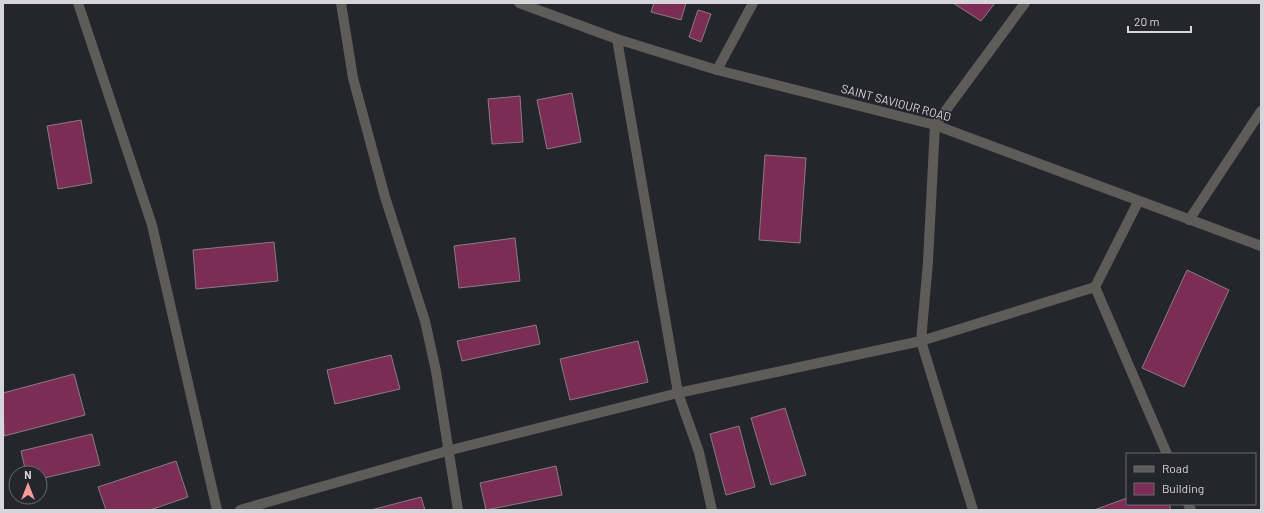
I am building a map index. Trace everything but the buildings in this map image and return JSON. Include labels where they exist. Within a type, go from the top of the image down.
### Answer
[{"type":"street","points":[[78,3],[152,225],[217,510]]},
{"type":"street","points":[[341,3],[353,78],[385,196],[425,321],[436,371],[447,451],[458,510]]},
{"type":"street","name":"SAINT SAVIOUR ROAD","points":[[519,3],[617,40],[717,70],[935,126],[1261,246]]},
{"type":"street","points":[[717,70],[753,3]]},
{"type":"street","points":[[973,510],[921,341],[928,262],[935,126],[1025,3]]},
{"type":"street","points":[[617,40],[678,393],[700,452],[712,510]]},
{"type":"street","points":[[1189,220],[1261,112]]},
{"type":"street","points":[[240,510],[447,451],[678,393],[921,341],[1095,287],[1138,202]]},
{"type":"street","points":[[1095,287],[1167,453]]}]
